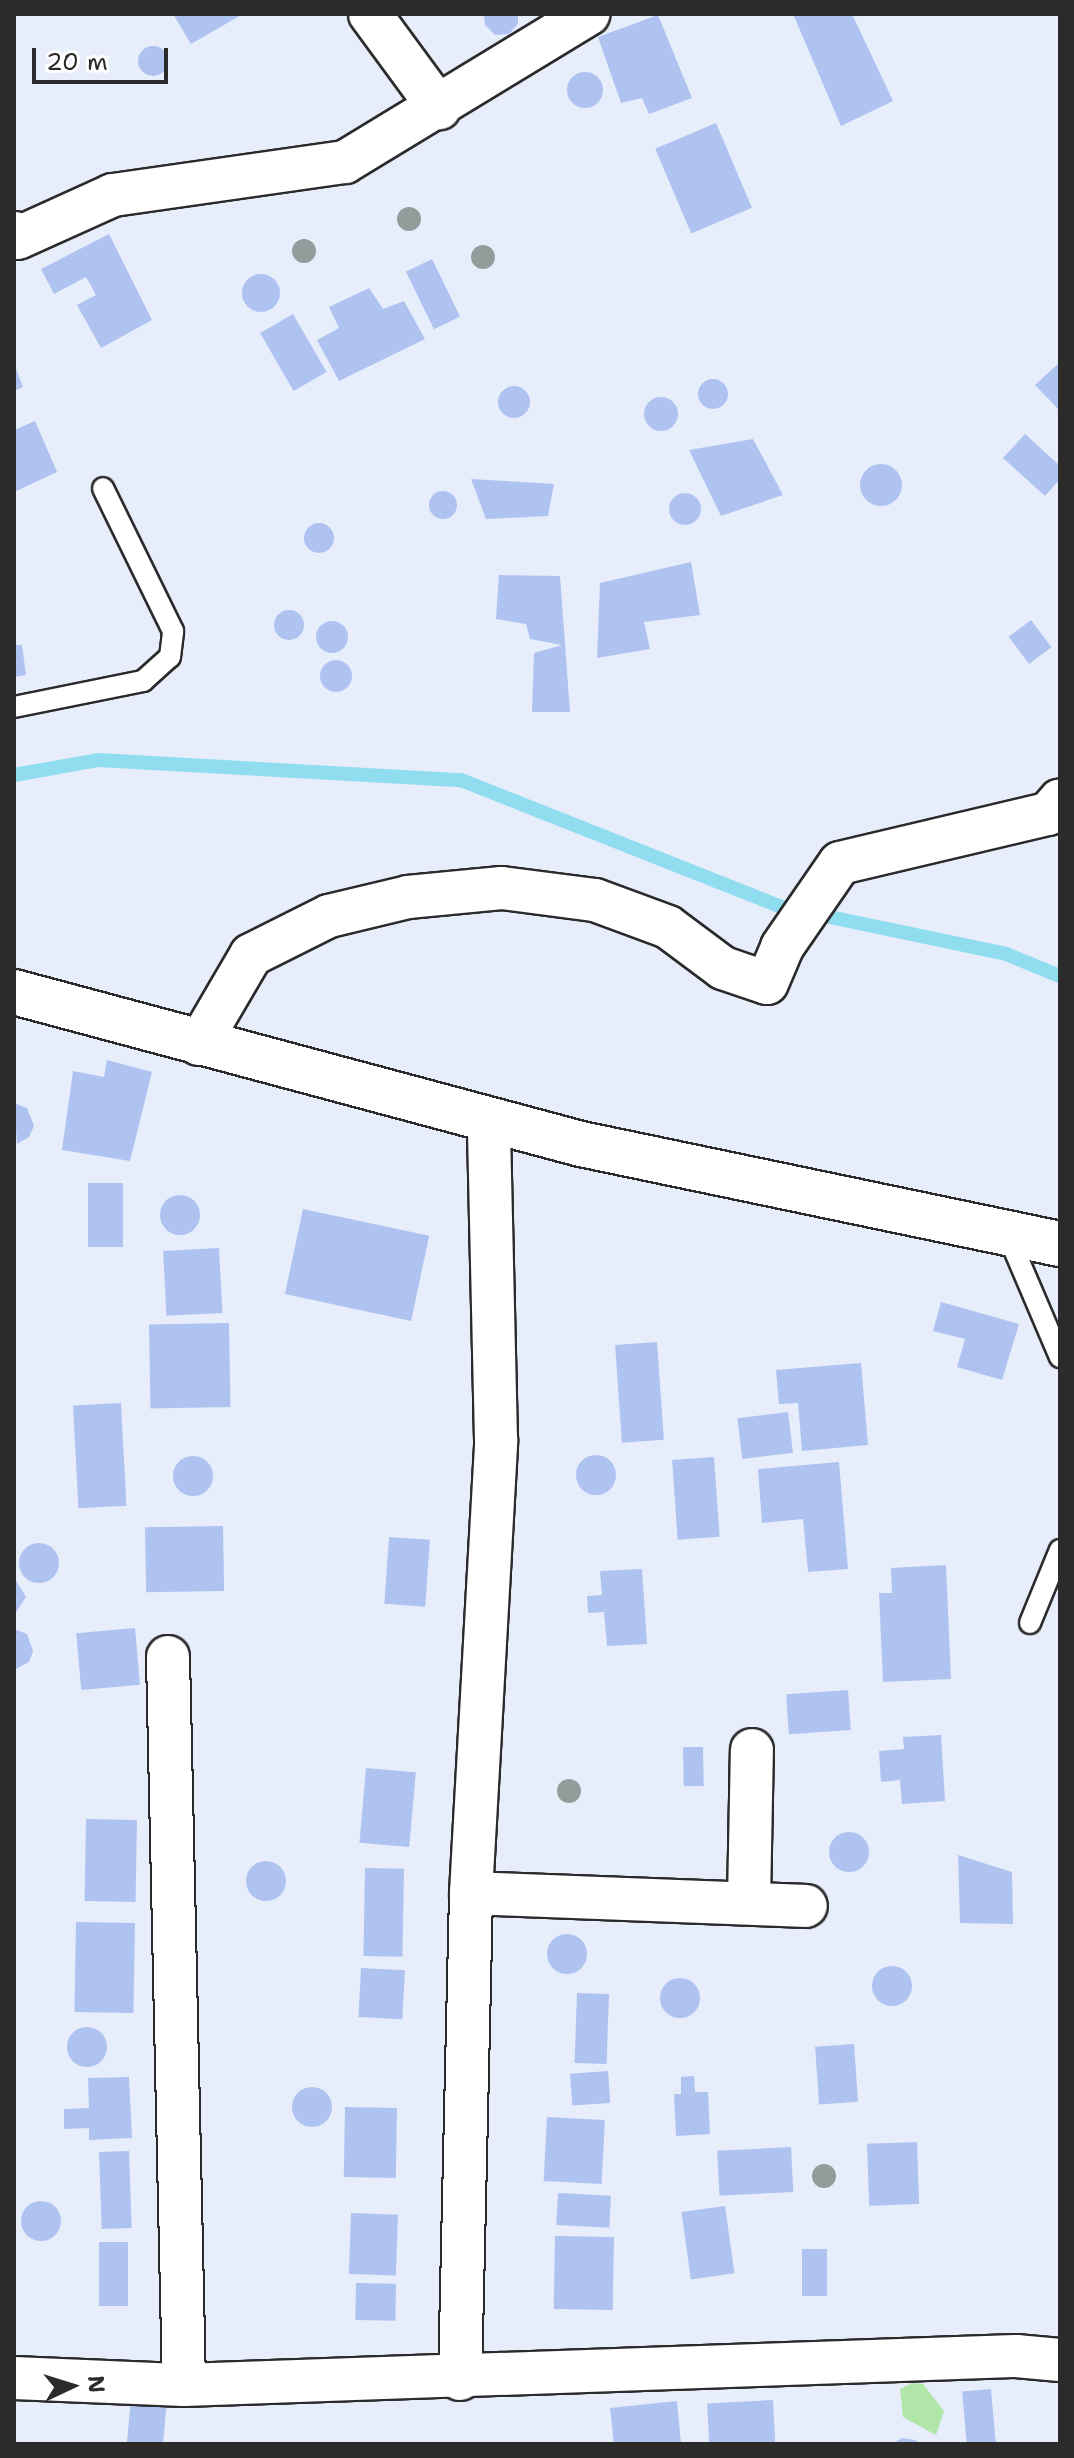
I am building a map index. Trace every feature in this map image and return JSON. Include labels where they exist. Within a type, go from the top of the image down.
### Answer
[{"type":"street","points":[[370,14],[439,108]]},
{"type":"street","points":[[14,233],[18,238],[113,195],[345,162],[439,108],[588,14]]},
{"type":"street","points":[[199,1044],[251,955],[329,916],[408,897],[502,888],[595,900],[668,927],[723,968],[767,983],[782,947],[840,863],[1048,814],[1060,800]]},
{"type":"street","points":[[14,992],[489,1121],[1060,1244]]},
{"type":"street","points":[[460,2379],[471,1893],[496,1440],[489,1121]]},
{"type":"street","points":[[168,1657],[184,2385]]},
{"type":"street","points":[[749,1901],[752,1750]]},
{"type":"street","points":[[471,1893],[749,1901],[806,1906]]},
{"type":"street","points":[[14,2378],[184,2385],[460,2379],[1016,2356],[1060,2360]]},
{"type":"lane","points":[[14,707],[143,681],[170,657],[173,631],[103,488]]},
{"type":"lane","points":[[1007,1233],[1060,1357]]},
{"type":"lane","points":[[1030,1623],[1060,1550]]},
{"type":"green space","points":[[912,2383],[923,2384],[944,2411],[936,2435],[903,2417],[900,2389]]},
{"type":"building","points":[[173,14],[243,14],[191,44]]},
{"type":"building","points":[[484,14],[518,14],[518,24],[509,34],[495,35],[485,25]]},
{"type":"building","points":[[793,14],[852,14],[893,101],[841,126]]},
{"type":"building","points":[[658,15],[692,98],[649,114],[642,98],[621,103],[598,37]]},
{"type":"building","points":[[153,46],[164,50],[168,61],[164,72],[153,76],[142,72],[138,61],[142,50]]},
{"type":"building","points":[[585,72],[598,77],[603,90],[598,103],[585,108],[572,103],[567,90],[572,77]]},
{"type":"building","points":[[716,123],[752,208],[691,233],[655,149]]},
{"type":"building","points":[[109,234],[152,320],[101,348],[77,305],[96,295],[86,277],[54,294],[41,269]]},
{"type":"building","points":[[432,259],[460,317],[434,329],[406,272]]},
{"type":"building","points":[[261,274],[274,280],[280,293],[274,306],[261,312],[248,306],[242,293],[248,280]]},
{"type":"building","points":[[369,288],[383,309],[404,301],[425,339],[339,381],[317,340],[339,328],[329,307]]},
{"type":"building","points":[[293,314],[326,372],[294,391],[260,333]]},
{"type":"building","points":[[1060,362],[1060,411],[1035,385]]},
{"type":"building","points":[[14,364],[23,387],[14,391]]},
{"type":"building","points":[[713,379],[724,383],[728,394],[724,405],[713,409],[702,405],[698,394],[702,383]]},
{"type":"building","points":[[514,386],[526,390],[530,402],[526,414],[514,418],[502,414],[498,402],[502,390]]},
{"type":"building","points":[[661,397],[673,402],[678,414],[673,426],[661,431],[649,426],[644,414],[649,402]]},
{"type":"building","points":[[35,421],[57,472],[14,492],[14,430]]},
{"type":"building","points":[[1025,434],[1060,466],[1060,479],[1045,496],[1003,458]]},
{"type":"building","points":[[753,439],[783,495],[721,516],[689,450]]},
{"type":"building","points":[[881,464],[896,470],[902,485],[896,500],[881,506],[866,500],[860,485],[866,470]]},
{"type":"building","points":[[471,479],[554,484],[548,516],[486,519]]},
{"type":"building","points":[[443,491],[453,495],[457,505],[453,515],[443,519],[433,515],[429,505],[433,495]]},
{"type":"building","points":[[685,493],[696,498],[701,509],[696,520],[685,525],[674,520],[669,509],[674,498]]},
{"type":"building","points":[[319,523],[325,524],[333,532],[333,544],[325,552],[319,553],[313,552],[305,544],[304,538],[305,532],[313,524]]},
{"type":"building","points":[[691,562],[700,615],[644,622],[650,649],[597,658],[600,583]]},
{"type":"building","points":[[499,575],[560,576],[570,712],[532,712],[534,653],[562,645],[530,639],[526,624],[496,619]]},
{"type":"building","points":[[289,610],[300,614],[304,625],[300,636],[289,640],[278,636],[274,625],[278,614]]},
{"type":"building","points":[[1031,620],[1051,647],[1029,664],[1009,637]]},
{"type":"building","points":[[332,621],[343,626],[348,637],[343,648],[332,653],[321,648],[316,637],[321,626]]},
{"type":"building","points":[[14,645],[22,645],[26,675],[14,677]]},
{"type":"building","points":[[336,660],[348,664],[352,676],[348,688],[336,692],[324,688],[320,676],[324,664]]},
{"type":"building","points":[[107,1060],[152,1072],[130,1161],[62,1150],[73,1071],[104,1077]]},
{"type":"building","points":[[14,1103],[27,1108],[34,1126],[29,1137],[17,1144]]},
{"type":"building","points":[[88,1183],[123,1183],[123,1247],[88,1247]]},
{"type":"building","points":[[180,1195],[194,1201],[200,1215],[194,1229],[180,1235],[166,1229],[160,1215],[166,1201]]},
{"type":"building","points":[[303,1209],[429,1236],[411,1321],[285,1294]]},
{"type":"building","points":[[219,1248],[222,1313],[166,1316],[163,1251]]},
{"type":"building","points":[[941,1302],[1019,1324],[1002,1380],[957,1367],[965,1339],[933,1331]]},
{"type":"building","points":[[229,1323],[230,1407],[150,1408],[149,1324]]},
{"type":"building","points":[[657,1342],[664,1440],[622,1443],[615,1345]]},
{"type":"building","points":[[861,1363],[868,1445],[802,1451],[798,1403],[779,1404],[776,1370]]},
{"type":"building","points":[[121,1403],[126,1506],[78,1508],[73,1406]]},
{"type":"building","points":[[788,1412],[793,1453],[742,1459],[737,1418]]},
{"type":"building","points":[[596,1455],[610,1461],[616,1475],[610,1489],[596,1495],[582,1489],[576,1475],[582,1461]]},
{"type":"building","points":[[193,1456],[207,1462],[213,1476],[207,1490],[193,1496],[179,1490],[173,1476],[179,1462]]},
{"type":"building","points":[[714,1457],[720,1537],[678,1540],[672,1460]]},
{"type":"building","points":[[839,1462],[848,1569],[808,1572],[803,1519],[762,1523],[758,1469]]},
{"type":"building","points":[[223,1526],[224,1591],[146,1592],[145,1527]]},
{"type":"building","points":[[389,1537],[430,1540],[425,1607],[384,1604]]},
{"type":"building","points":[[39,1543],[53,1549],[59,1563],[53,1577],[39,1583],[25,1577],[19,1563],[25,1549]]},
{"type":"building","points":[[946,1565],[951,1679],[883,1682],[879,1593],[892,1593],[891,1568]]},
{"type":"building","points":[[642,1569],[647,1644],[607,1646],[604,1612],[588,1613],[587,1596],[602,1595],[600,1571]]},
{"type":"building","points":[[14,1577],[26,1597],[14,1615]]},
{"type":"building","points":[[135,1628],[140,1685],[81,1690],[76,1633]]},
{"type":"building","points":[[14,1629],[27,1634],[33,1651],[29,1662],[16,1669]]},
{"type":"building","points":[[848,1690],[851,1730],[789,1734],[786,1694]]},
{"type":"building","points":[[941,1735],[945,1801],[902,1804],[900,1780],[881,1782],[879,1751],[904,1749],[903,1737]]},
{"type":"building","points":[[683,1747],[703,1747],[704,1786],[684,1786]]},
{"type":"building","points":[[366,1768],[416,1772],[409,1847],[359,1843]]},
{"type":"building","points":[[86,1819],[137,1820],[136,1902],[85,1901]]},
{"type":"building","points":[[849,1832],[863,1838],[869,1852],[863,1866],[849,1872],[835,1866],[829,1852],[835,1838]]},
{"type":"building","points":[[958,1855],[1012,1872],[1013,1924],[960,1923]]},
{"type":"building","points":[[266,1861],[280,1867],[286,1881],[280,1895],[266,1901],[252,1895],[246,1881],[252,1867]]},
{"type":"building","points":[[365,1868],[404,1869],[402,1957],[363,1956]]},
{"type":"building","points":[[76,1922],[135,1923],[133,2013],[74,2012]]},
{"type":"building","points":[[567,1934],[581,1940],[587,1954],[581,1968],[567,1974],[553,1968],[547,1954],[553,1940]]},
{"type":"building","points":[[892,1966],[906,1972],[912,1986],[906,2000],[892,2006],[878,2000],[872,1986],[878,1972]]},
{"type":"building","points":[[361,1968],[405,1970],[402,2019],[358,2017]]},
{"type":"building","points":[[680,1978],[694,1984],[700,1998],[694,2012],[680,2018],[666,2012],[660,1998],[666,1984]]},
{"type":"building","points":[[577,1993],[609,1994],[607,2064],[575,2063]]},
{"type":"building","points":[[87,2027],[101,2033],[107,2047],[101,2061],[87,2067],[73,2061],[67,2047],[73,2033]]},
{"type":"building","points":[[854,2044],[858,2102],[819,2105],[815,2047]]},
{"type":"building","points":[[608,2071],[610,2103],[572,2106],[570,2074]]},
{"type":"building","points":[[694,2076],[695,2092],[708,2092],[710,2134],[676,2136],[674,2094],[681,2094],[681,2077]]},
{"type":"building","points":[[129,2077],[132,2138],[89,2140],[89,2128],[64,2129],[64,2109],[89,2108],[88,2078]]},
{"type":"building","points":[[312,2087],[326,2093],[332,2107],[326,2121],[312,2127],[298,2121],[292,2107],[298,2093]]},
{"type":"building","points":[[345,2107],[397,2108],[396,2178],[344,2177]]},
{"type":"building","points":[[547,2117],[605,2120],[602,2184],[544,2181]]},
{"type":"building","points":[[917,2142],[919,2204],[869,2206],[867,2144]]},
{"type":"building","points":[[791,2147],[793,2192],[719,2196],[717,2151]]},
{"type":"building","points":[[129,2151],[132,2228],[102,2229],[99,2152]]},
{"type":"building","points":[[558,2193],[611,2196],[609,2228],[556,2225]]},
{"type":"building","points":[[41,2201],[55,2207],[61,2221],[55,2235],[41,2241],[27,2235],[21,2221],[27,2207]]},
{"type":"building","points":[[725,2206],[734,2273],[691,2279],[681,2212]]},
{"type":"building","points":[[351,2213],[398,2215],[396,2276],[349,2274]]},
{"type":"building","points":[[555,2236],[614,2237],[613,2310],[554,2309]]},
{"type":"building","points":[[99,2242],[128,2242],[128,2306],[99,2306]]},
{"type":"building","points":[[802,2249],[827,2249],[827,2296],[802,2296]]},
{"type":"building","points":[[356,2283],[396,2284],[395,2321],[355,2320]]},
{"type":"building","points":[[132,2386],[168,2389],[163,2444],[127,2444]]},
{"type":"building","points":[[991,2389],[996,2444],[967,2444],[962,2392]]},
{"type":"building","points":[[773,2400],[775,2444],[709,2444],[707,2403]]},
{"type":"building","points":[[677,2401],[681,2444],[614,2444],[610,2408]]},
{"type":"building","points":[[902,2438],[915,2440],[922,2444],[892,2444]]},
{"type":"waterway","points":[[14,775],[98,760],[461,780],[782,907],[1006,954],[1060,976]]}]
